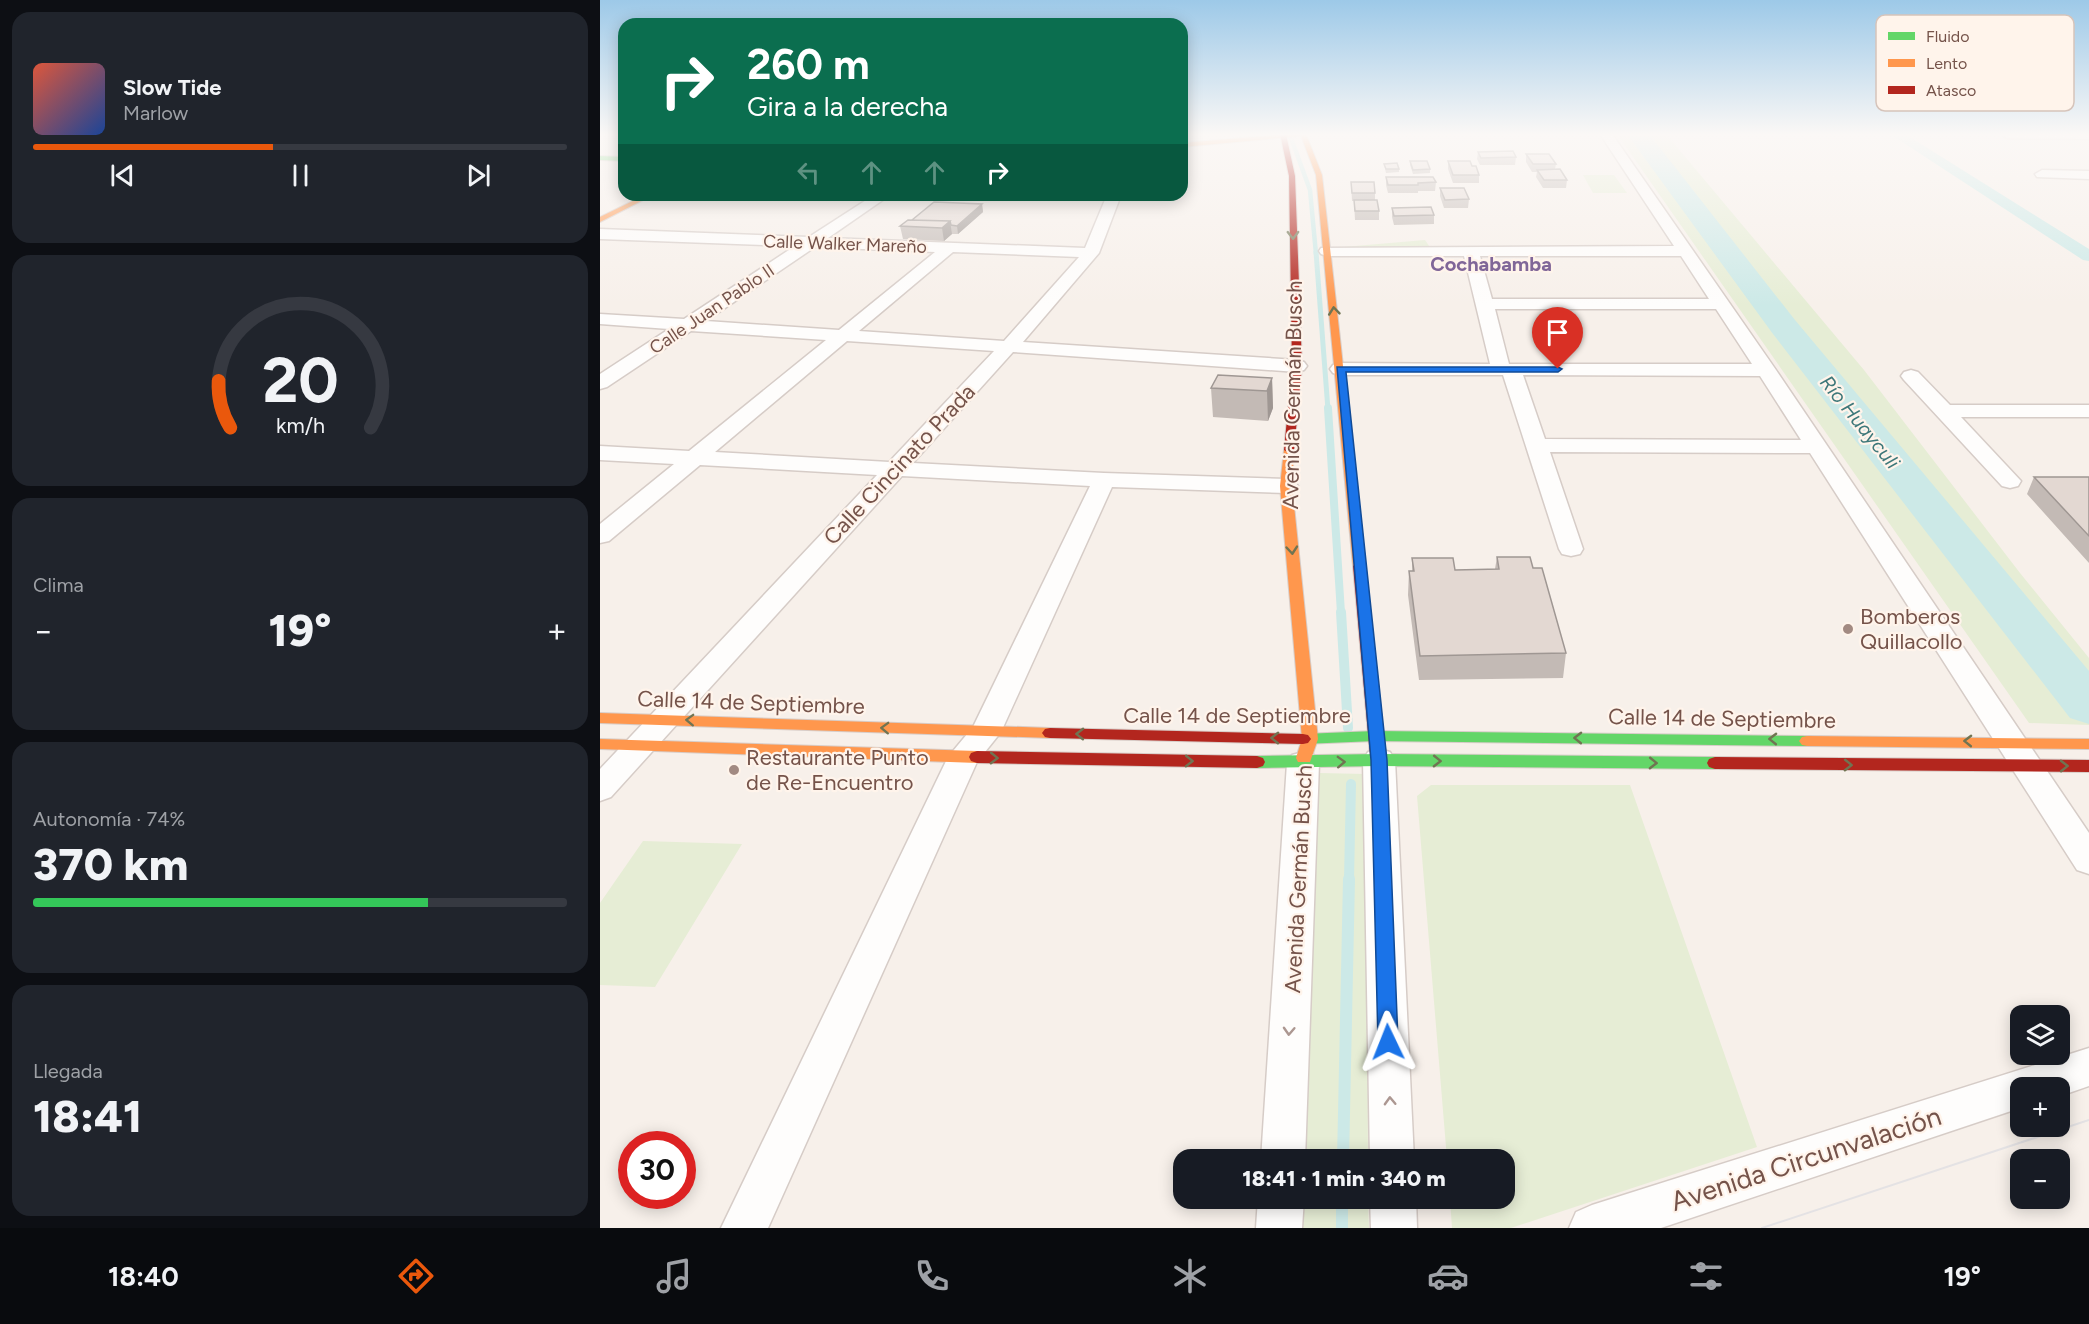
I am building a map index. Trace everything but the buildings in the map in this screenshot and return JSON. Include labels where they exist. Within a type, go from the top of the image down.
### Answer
[{"type":"main road","name":"Avenida Germán Busch","points":[[1292,191],[1296,366],[1286,486],[1306,751]]},
{"type":"main road","name":"Avenida Germán Busch","points":[[1321,191],[1377,748]]},
{"type":"main road","points":[[600,210],[618,201]]},
{"type":"main road","points":[[600,220],[638,201]]},
{"type":"main road","name":"Calle 14 de Septiembre","points":[[600,718],[663,719],[975,745],[1306,751],[1377,748],[2029,767],[2089,766]]},
{"type":"main road","name":"Calle 14 de Septiembre","points":[[600,744],[640,746],[975,745],[1306,751],[1377,748],[2008,741],[2089,744]]},
{"type":"street","points":[[1645,191],[1766,370],[2089,861]]},
{"type":"street","name":"Calle Juan Pablo II","points":[[600,383],[874,201]]},
{"type":"street","name":"Calle Cincinato Prada","points":[[600,789],[1091,254],[1112,201]]},
{"type":"street","name":"Calle Walker Mareño","points":[[600,234],[1091,254]]},
{"type":"street","points":[[600,537],[950,248]]},
{"type":"street","points":[[1327,251],[1685,251]]},
{"type":"street","points":[[1471,251],[1484,304],[1506,369],[1536,445],[1571,549]]},
{"type":"street","points":[[1484,304],[1721,304]]},
{"type":"street","points":[[600,319],[1296,366]]},
{"type":"street","points":[[1340,369],[1766,370]]},
{"type":"street","points":[[1911,375],[2010,480]]},
{"type":"street","points":[[1945,411],[2089,411]]},
{"type":"street","points":[[1536,445],[1816,447]]},
{"type":"street","points":[[600,453],[1104,480],[1286,486]]},
{"type":"street","points":[[744,1228],[1104,480]]},
{"type":"street","name":"Avenida Germán Busch","points":[[1377,748],[1392,1149]]},
{"type":"street","name":"Avenida Germán Busch","points":[[1284,1149],[1306,751]]},
{"type":"street","points":[[2059,1077],[2089,1067]]},
{"type":"street","name":"Avenida Circunvalación","points":[[1592,1228],[2010,1092]]},
{"type":"street","points":[[1279,1228],[1280,1209]]},
{"type":"street","points":[[1393,1209],[1394,1228]]},
{"type":"green space","points":[[1592,191],[1627,193],[1593,193]]},
{"type":"green space","points":[[1657,191],[1714,191],[1864,370],[2020,573],[2089,658],[2089,725],[2029,723]]},
{"type":"green space","points":[[1425,240],[1432,250],[1345,250],[1343,247]]},
{"type":"green space","points":[[1319,773],[1366,774],[1368,1149],[1303,1149]]},
{"type":"green space","points":[[1431,785],[1630,785],[1757,1147],[1511,1228],[1452,1228],[1451,1209],[1515,1209],[1515,1149],[1446,1149],[1417,796]]},
{"type":"green space","points":[[643,841],[742,844],[655,987],[600,985],[600,903]]},
{"type":"green space","points":[[1301,1209],[1368,1209],[1369,1228],[1300,1228]]},
{"type":"waterway","points":[[1310,191],[1316,254]]},
{"type":"waterway","name":"Río Huayculi","points":[[1681,191],[1784,327],[2089,706]]},
{"type":"waterway","points":[[1987,191],[2089,256]]},
{"type":"waterway","points":[[1316,252],[1328,410]]},
{"type":"waterway","points":[[1328,408],[1341,613]]},
{"type":"waterway","points":[[1341,612],[1348,728]]},
{"type":"waterway","points":[[1349,880],[1351,784]]},
{"type":"waterway","points":[[1343,1149],[1349,879]]},
{"type":"waterway","points":[[1342,1209],[1342,1228]]},
{"type":"tram line","points":[[1762,1228],[2089,1120]]},
{"type":"traffic: fast","points":[[1303,739],[1375,736],[1807,741]]},
{"type":"traffic: fast","points":[[1257,762],[1379,760],[1715,763]]},
{"type":"traffic: slow","points":[[1321,191],[1359,566]]},
{"type":"traffic: slow","points":[[600,220],[638,201]]},
{"type":"traffic: slow","points":[[1289,450],[1286,486],[1310,739],[1304,758]]},
{"type":"traffic: slow","points":[[600,718],[1050,733]]},
{"type":"traffic: slow","points":[[1807,741],[2089,744]]},
{"type":"traffic: slow","points":[[600,744],[977,757]]},
{"type":"traffic: jam","points":[[1289,450],[1297,366],[1292,191]]},
{"type":"traffic: jam","points":[[1359,566],[1378,756]]},
{"type":"traffic: jam","points":[[1050,733],[1303,739]]},
{"type":"traffic: jam","points":[[977,757],[1257,762]]},
{"type":"traffic: jam","points":[[1715,763],[2089,766]]},
{"type":"place","name":"Bomberos Quillacollo","points":[[1848,629]]},
{"type":"place","name":"Restaurante Punto de Re-Encuentro","points":[[734,770]]},
{"type":"district","name":"Cochabamba","points":[[1491,264]]},
{"type":"route","points":[[1388,1042],[1379,760],[1340,369],[1558,369]]}]
